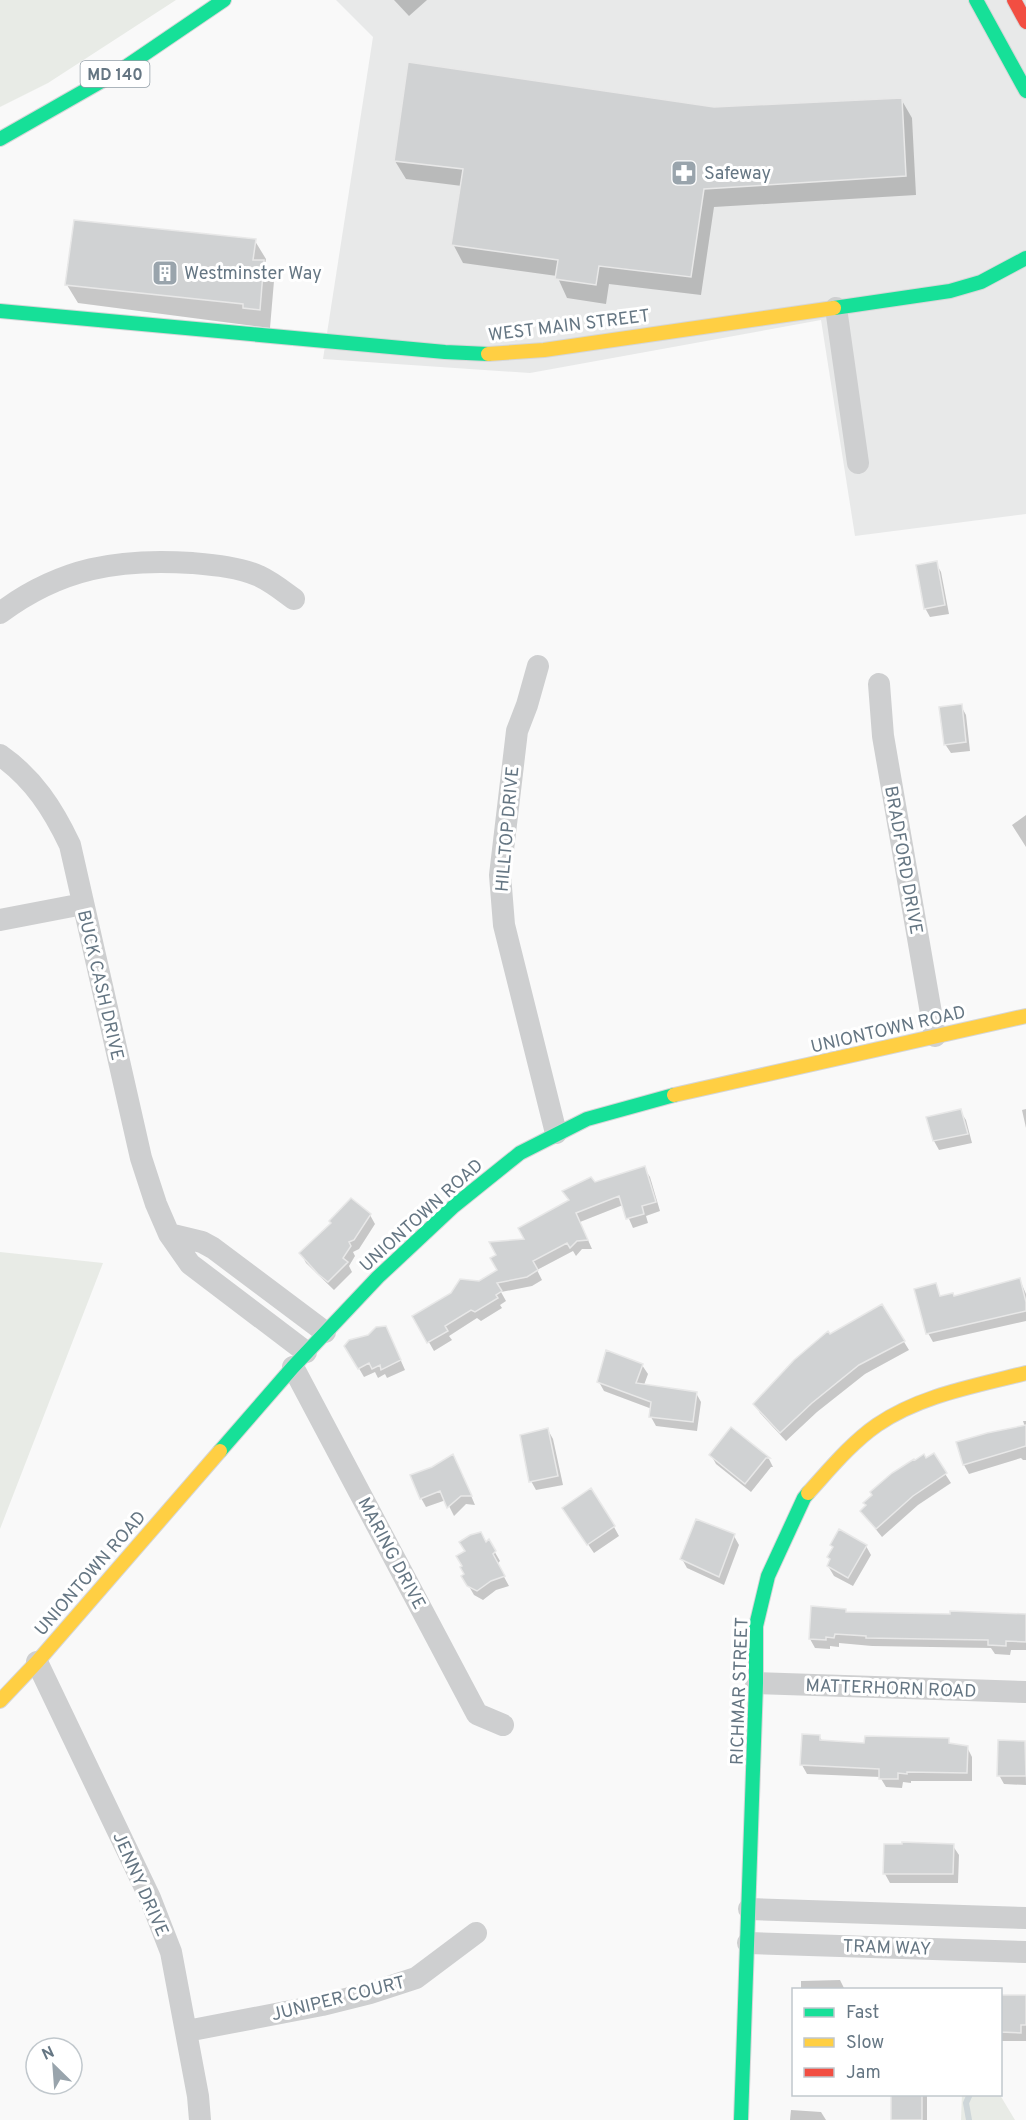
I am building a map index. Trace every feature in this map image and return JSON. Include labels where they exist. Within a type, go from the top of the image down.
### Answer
[{"type":"main road","name":"MD 140","points":[[0,139],[121,70],[224,0]]},
{"type":"main road","points":[[976,0],[1026,91]]},
{"type":"main road","points":[[1014,0],[1026,22]]},
{"type":"main road","name":"WEST MAIN STREET","points":[[0,311],[445,352],[489,354],[575,345],[950,291],[981,282],[1026,258]]},
{"type":"main road","name":"UNIONTOWN ROAD","points":[[0,1701],[37,1662],[325,1332],[378,1277],[454,1206],[520,1153],[587,1119],[652,1100],[1026,1016]]},
{"type":"main road","name":"RICHMAR STREET","points":[[741,2120],[756,1626],[768,1576],[804,1498],[841,1458],[877,1425],[913,1406],[954,1391],[1026,1373]]},
{"type":"street","points":[[837,308],[858,463]]},
{"type":"street","points":[[0,613],[39,589],[86,570],[116,563],[145,561],[212,565],[243,571],[260,577],[294,599]]},
{"type":"street","name":"HILLTOP DRIVE","points":[[538,666],[517,731],[500,875],[504,925],[556,1134]]},
{"type":"street","name":"BRADFORD DRIVE","points":[[879,684],[883,736],[935,1036]]},
{"type":"street","name":"BUCK CASH DRIVE","points":[[0,755],[29,780],[47,802],[70,845],[141,1158],[156,1204],[169,1234],[190,1264],[300,1360]]},
{"type":"street","points":[[0,920],[83,904]]},
{"type":"street","points":[[169,1234],[202,1242],[213,1248],[325,1332]]},
{"type":"street","name":"MARING DRIVE","points":[[300,1360],[477,1714],[503,1725]]},
{"type":"street","name":"JENNY DRIVE","points":[[37,1662],[150,1898],[171,1952],[187,2031],[200,2120]]},
{"type":"street","name":"MATTERHORN ROAD","points":[[756,1683],[1026,1692]]},
{"type":"street","name":"TRAM WAY","points":[[749,1910],[1026,1918]]},
{"type":"street","name":"JUNIPER COURT","points":[[187,2031],[322,2005],[416,1978],[476,1933]]},
{"type":"street","name":"TRAM WAY","points":[[748,1943],[1026,1952]]},
{"type":"shaded area","points":[[0,0],[176,0],[48,83],[0,107]]},
{"type":"shaded area","points":[[336,0],[1026,0],[1026,514],[855,536],[821,320],[530,373],[323,359],[373,37]]},
{"type":"shaded area","points":[[0,1252],[103,1263],[0,1529]]},
{"type":"shaded area","points":[[962,2096],[1001,2096],[1015,2120],[961,2120]]},
{"type":"building","name":"Safeway","points":[[408,62],[714,107],[902,98],[906,176],[704,189],[691,277],[599,266],[596,285],[555,279],[558,260],[451,245],[463,169],[394,161]]},
{"type":"building","name":"Westminster Way","points":[[74,220],[256,239],[253,260],[264,260],[260,310],[243,308],[243,304],[65,285]]},
{"type":"building","points":[[937,561],[945,605],[924,609],[916,565]]},
{"type":"building","points":[[962,704],[966,742],[944,745],[939,707]]},
{"type":"building","points":[[961,1109],[968,1134],[933,1141],[926,1117]]},
{"type":"building","points":[[645,1166],[656,1202],[642,1206],[644,1214],[626,1219],[619,1196],[576,1213],[588,1240],[577,1241],[570,1248],[567,1243],[533,1261],[538,1270],[527,1277],[497,1283],[502,1291],[496,1295],[498,1298],[475,1312],[471,1310],[445,1326],[448,1331],[427,1343],[412,1316],[451,1293],[460,1279],[479,1281],[497,1270],[490,1258],[496,1255],[489,1242],[524,1239],[518,1228],[569,1200],[562,1191],[591,1177],[595,1182]]},
{"type":"building","points":[[351,1198],[371,1214],[354,1240],[349,1242],[351,1246],[343,1258],[348,1262],[328,1282],[299,1253],[331,1223],[329,1221]]},
{"type":"building","points":[[1020,1278],[1026,1311],[926,1334],[914,1289],[936,1283],[940,1296],[953,1293],[954,1296]]},
{"type":"building","points":[[882,1304],[905,1341],[859,1365],[812,1403],[780,1433],[753,1404],[794,1360],[828,1331],[830,1334]]},
{"type":"building","points":[[386,1326],[401,1360],[381,1370],[380,1365],[372,1369],[369,1363],[358,1369],[344,1346],[349,1340],[368,1335],[376,1327]]},
{"type":"building","points":[[606,1350],[643,1364],[636,1383],[697,1392],[693,1422],[649,1417],[651,1402],[597,1382]]},
{"type":"building","points":[[1026,1425],[1026,1446],[963,1465],[956,1442]]},
{"type":"building","points":[[731,1427],[770,1458],[766,1458],[745,1484],[709,1455]]},
{"type":"building","points":[[548,1428],[558,1476],[529,1482],[520,1435]]},
{"type":"building","points":[[934,1453],[947,1473],[913,1496],[876,1529],[860,1511],[866,1505],[863,1503],[872,1495],[870,1492],[892,1473],[914,1459],[924,1454],[926,1458]]},
{"type":"building","points":[[453,1454],[472,1496],[461,1496],[447,1508],[440,1491],[420,1499],[410,1475],[432,1467]]},
{"type":"building","points":[[591,1488],[615,1526],[587,1545],[562,1508]]},
{"type":"building","points":[[696,1519],[735,1534],[719,1577],[680,1559]]},
{"type":"building","points":[[839,1529],[867,1545],[848,1578],[827,1566],[830,1559],[827,1557],[833,1547],[830,1545]]},
{"type":"building","points":[[481,1532],[486,1542],[489,1539],[496,1551],[493,1554],[505,1576],[491,1581],[477,1591],[467,1586],[461,1576],[464,1574],[460,1567],[462,1566],[456,1556],[465,1551],[459,1542],[470,1535]]},
{"type":"building","points":[[811,1606],[846,1609],[846,1612],[950,1614],[950,1611],[1026,1614],[1026,1642],[1006,1641],[1006,1646],[988,1645],[988,1640],[866,1638],[866,1636],[835,1634],[834,1638],[826,1637],[826,1640],[809,1639]]},
{"type":"building","points":[[802,1734],[820,1735],[820,1740],[864,1743],[865,1736],[949,1738],[949,1743],[968,1746],[967,1773],[907,1772],[907,1774],[898,1773],[898,1779],[879,1779],[879,1769],[800,1765]]},
{"type":"building","points":[[998,1740],[1025,1741],[1026,1776],[997,1776]]},
{"type":"building","points":[[902,1842],[954,1844],[953,1874],[883,1874],[884,1844],[902,1844]]},
{"type":"building","points":[[1002,1995],[1026,1995],[1026,2025],[1021,2025],[1021,2033],[1002,2032]]},
{"type":"building","points":[[891,2096],[922,2096],[922,2120],[891,2120]]},
{"type":"waterway","points":[[969,2096],[966,2103],[969,2120]]},
{"type":"traffic: fast","points":[[0,139],[121,70],[224,0]]},
{"type":"traffic: fast","points":[[976,0],[1026,91]]},
{"type":"traffic: fast","points":[[834,308],[950,291],[981,282],[1026,258]]},
{"type":"traffic: fast","points":[[0,311],[488,354]]},
{"type":"traffic: fast","points":[[220,1451],[293,1367],[378,1277],[454,1206],[520,1153],[587,1119],[674,1095]]},
{"type":"traffic: fast","points":[[741,2120],[756,1626],[768,1576],[808,1493]]},
{"type":"traffic: slow","points":[[488,354],[544,350],[834,308]]},
{"type":"traffic: slow","points":[[674,1095],[1026,1016]]},
{"type":"traffic: slow","points":[[808,1493],[858,1440],[894,1415],[930,1399],[1026,1373]]},
{"type":"traffic: slow","points":[[0,1701],[37,1662],[220,1451]]},
{"type":"traffic: jam","points":[[1014,0],[1026,22]]},
{"type":"place","name":"Safeway","points":[[684,173]]},
{"type":"place","name":"Westminster Way","points":[[165,273]]}]
